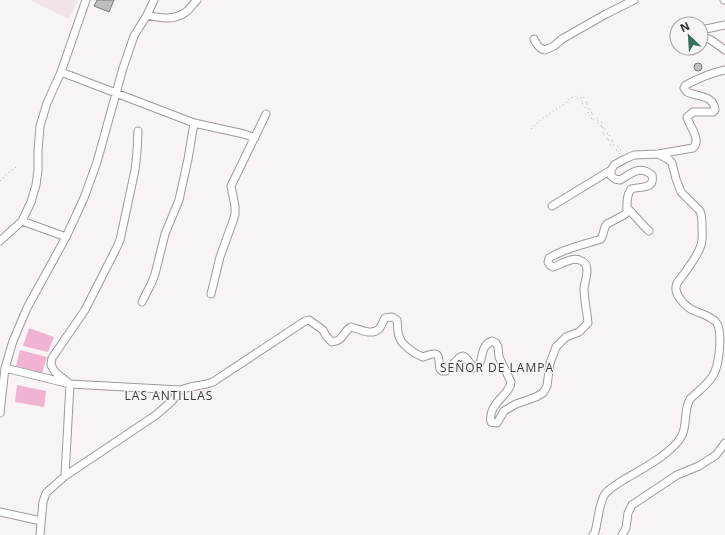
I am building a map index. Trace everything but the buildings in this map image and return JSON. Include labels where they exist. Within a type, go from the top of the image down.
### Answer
[{"type":"street","points":[[0,241],[22,222],[31,202],[36,185],[38,170],[40,126],[47,103],[61,72],[86,0]]},
{"type":"street","points":[[0,413],[5,368],[13,341],[27,308],[66,237],[84,198],[97,162],[116,92],[134,36],[154,0]]},
{"type":"street","points":[[147,15],[174,18],[186,12],[197,0]]},
{"type":"street","points":[[534,39],[540,48],[545,50],[548,49],[562,39],[634,0]]},
{"type":"street","points":[[709,28],[725,25]]},
{"type":"street","points":[[709,39],[725,50]]},
{"type":"street","points":[[552,206],[611,170],[614,166],[634,155],[658,154],[693,148],[696,144],[696,140],[687,117],[693,112],[713,112],[715,110],[709,99],[699,95],[689,94],[684,86],[697,79],[725,70]]},
{"type":"street","points":[[61,72],[194,123],[244,134],[255,138]]},
{"type":"street","points":[[212,294],[220,257],[235,214],[231,186],[266,114]]},
{"type":"street","points":[[142,302],[155,274],[165,234],[179,200],[194,123]]},
{"type":"street","points":[[70,384],[55,372],[51,366],[52,358],[85,310],[120,240],[135,170],[138,131]]},
{"type":"street","points":[[593,535],[601,504],[606,493],[618,483],[655,461],[681,438],[686,423],[687,403],[711,379],[714,374],[720,351],[719,330],[715,321],[691,310],[683,303],[677,294],[675,287],[677,283],[701,246],[701,214],[700,211],[681,192],[672,163],[668,159],[658,154]]},
{"type":"street","points":[[5,368],[70,384],[180,390],[190,386],[213,382],[305,321],[310,320],[323,330],[332,342],[337,342],[342,338],[346,330],[351,327],[362,331],[374,332],[378,330],[385,318],[392,317],[397,320],[398,336],[402,342],[417,355],[423,357],[433,353],[437,354],[439,356],[440,369],[442,371],[446,371],[460,357],[463,356],[474,368],[477,368],[479,366],[483,349],[487,343],[492,341],[496,343],[499,357],[511,382],[511,386],[497,401],[490,416],[491,422],[497,423],[504,411],[516,404],[543,393],[547,386],[550,363],[556,347],[566,337],[579,332],[588,323],[584,291],[587,270],[586,264],[578,260],[571,260],[554,267],[548,262],[549,258],[576,246],[601,239],[606,224],[624,216],[627,212],[628,193],[631,188],[650,185],[653,180],[652,175],[642,169],[634,171],[620,180],[615,179],[612,176],[611,170]]},
{"type":"street","points":[[627,208],[649,231]]},
{"type":"street","points":[[22,222],[66,237]]},
{"type":"street","points":[[65,476],[70,384]]},
{"type":"street","points":[[40,535],[40,521],[46,494],[65,476],[156,415],[172,401],[180,390]]},
{"type":"street","points":[[622,535],[626,528],[628,513],[632,505],[677,475],[699,466],[716,455],[725,443]]},
{"type":"street","points":[[0,512],[40,521]]},
{"type":"path","points":[[531,129],[539,121],[567,102],[570,98],[577,96],[577,99],[584,97],[581,103],[588,102],[585,108],[591,108],[588,113],[593,112],[591,120],[598,118],[598,123],[602,122],[601,128],[605,128],[602,134],[608,133],[610,135],[606,140],[614,140],[610,145],[620,147],[616,150],[621,150],[617,152],[630,157]]},
{"type":"path","points":[[0,181],[16,167]]},
{"type":"shaded area","points":[[32,0],[78,0],[69,19]]},
{"type":"shaded area","points":[[29,328],[54,337],[48,352],[23,346]]},
{"type":"shaded area","points":[[20,350],[47,357],[42,373],[16,366]]},
{"type":"shaded area","points":[[17,385],[46,391],[44,407],[15,402]]},
{"type":"district","name":"SEÑOR DE LAMPA","points":[[497,367]]},
{"type":"district","name":"LAS ANTILLAS","points":[[169,395]]}]
